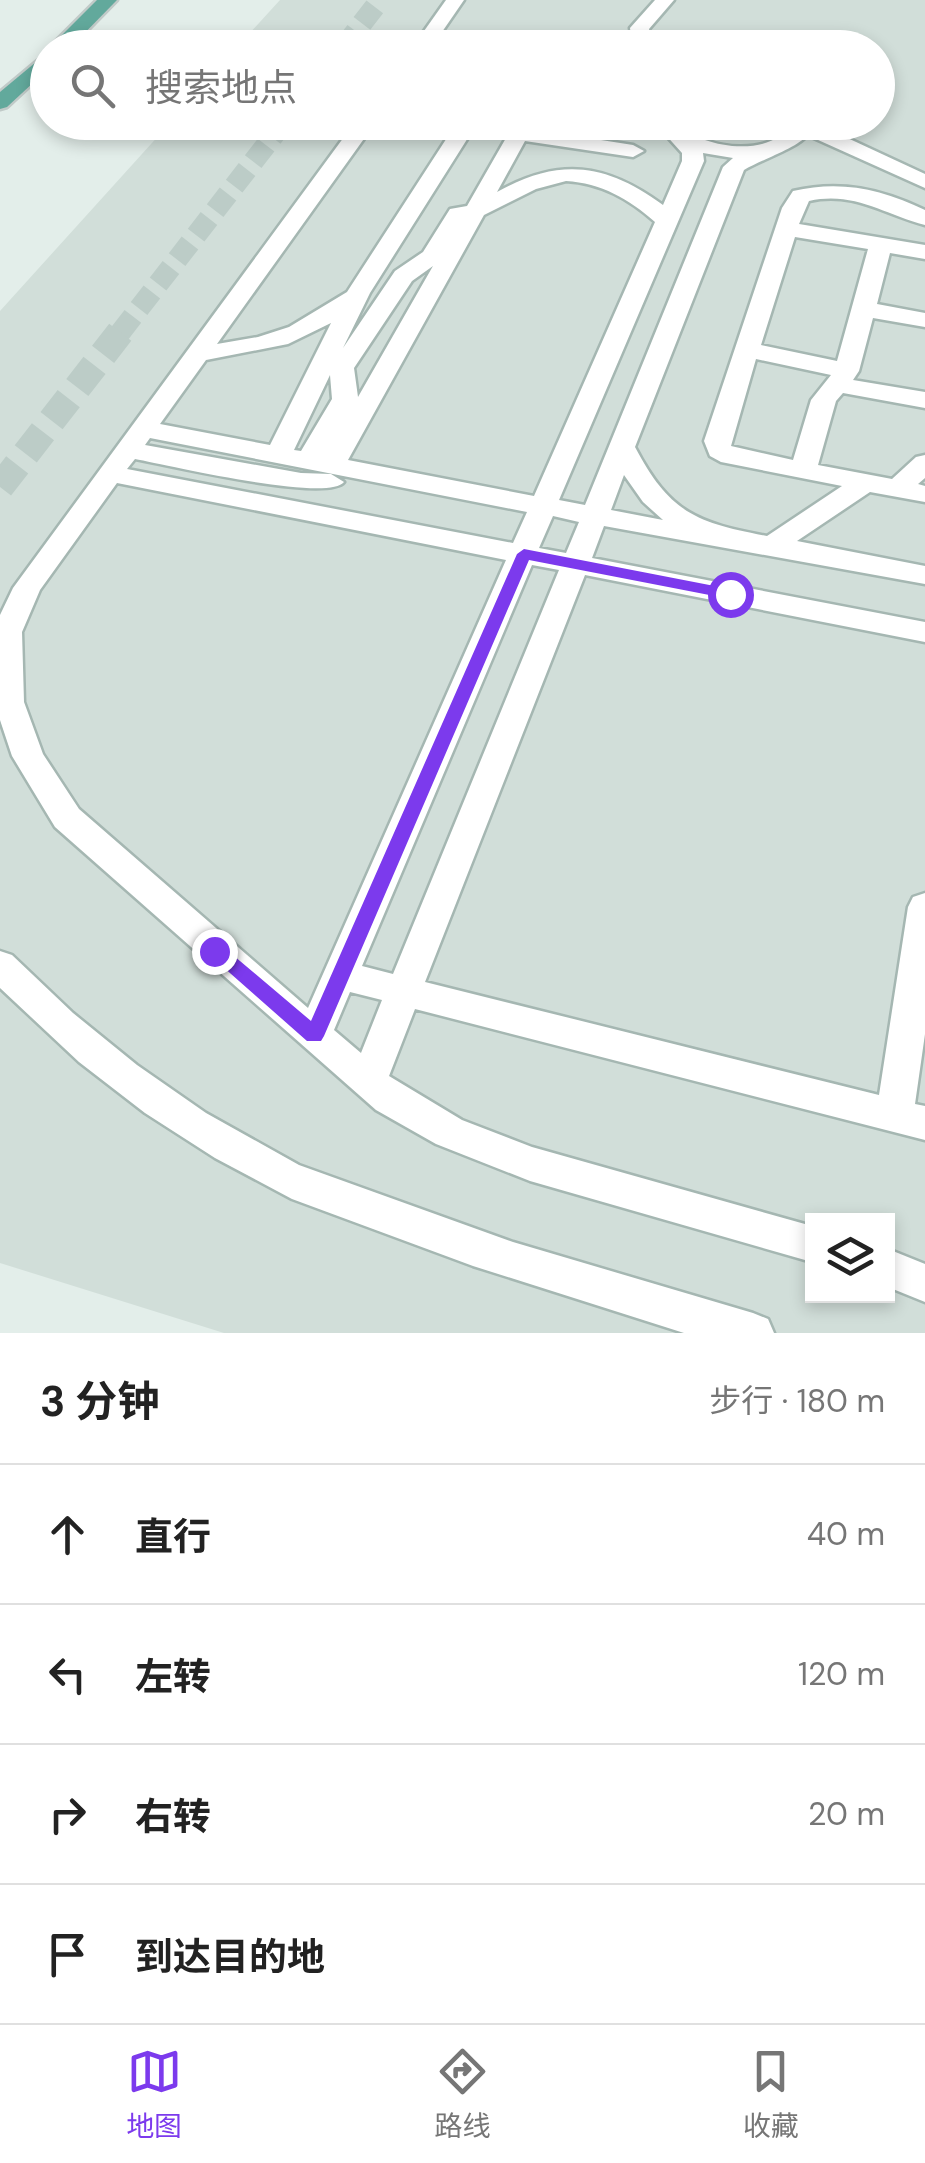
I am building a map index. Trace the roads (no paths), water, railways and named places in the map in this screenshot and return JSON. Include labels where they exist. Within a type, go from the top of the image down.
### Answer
[{"type":"main road","points":[[77,30],[108,0]]},
{"type":"main road","points":[[0,103],[30,75]]},
{"type":"lane","points":[[433,30],[455,0]]},
{"type":"lane","points":[[639,30],[664,0]]},
{"type":"lane","points":[[353,140],[27,588],[7,632],[10,702],[28,756],[67,818],[389,1098],[448,1132],[530,1164],[805,1242]]},
{"type":"lane","points":[[278,455],[358,293],[446,140]]},
{"type":"lane","points":[[320,463],[517,140]]},
{"type":"lane","points":[[560,140],[634,151]]},
{"type":"lane","points":[[314,1036],[693,161],[692,152],[680,140]]},
{"type":"lane","points":[[692,140],[712,150],[760,151]]},
{"type":"lane","points":[[368,1081],[734,167],[760,151],[791,140]]},
{"type":"lane","points":[[837,140],[925,182]]},
{"type":"lane","points":[[320,463],[345,400],[342,368],[403,276],[432,256],[458,214],[475,213],[554,174],[611,182],[640,196],[668,222]]},
{"type":"lane","points":[[925,218],[886,199],[839,189],[801,196],[786,229],[717,440],[719,450],[730,456],[912,491],[925,463]]},
{"type":"lane","points":[[786,229],[925,252]]},
{"type":"lane","points":[[803,470],[824,400],[842,377],[881,245]]},
{"type":"lane","points":[[199,352],[277,343],[323,321],[358,293]]},
{"type":"lane","points":[[864,309],[925,320]]},
{"type":"lane","points":[[746,350],[925,400]]},
{"type":"lane","points":[[622,446],[640,484],[658,503],[689,524],[732,538]]},
{"type":"lane","points":[[128,451],[278,455],[925,575]]},
{"type":"lane","points":[[128,451],[301,481],[434,484]]},
{"type":"lane","points":[[128,451],[524,554],[925,632]]},
{"type":"lane","points":[[771,546],[866,482]]},
{"type":"lane","points":[[340,975],[910,1120],[925,907]]},
{"type":"lane","points":[[0,966],[43,1011],[107,1065],[181,1117],[266,1168],[374,1213],[574,1283],[753,1333]]},
{"type":"lane","points":[[895,1271],[925,1283]]},
{"type":"tunnel","points":[[357,30],[380,0]]},
{"type":"tunnel","points":[[120,333],[270,140]]},
{"type":"tunnel","points":[[0,487],[122,330]]}]
